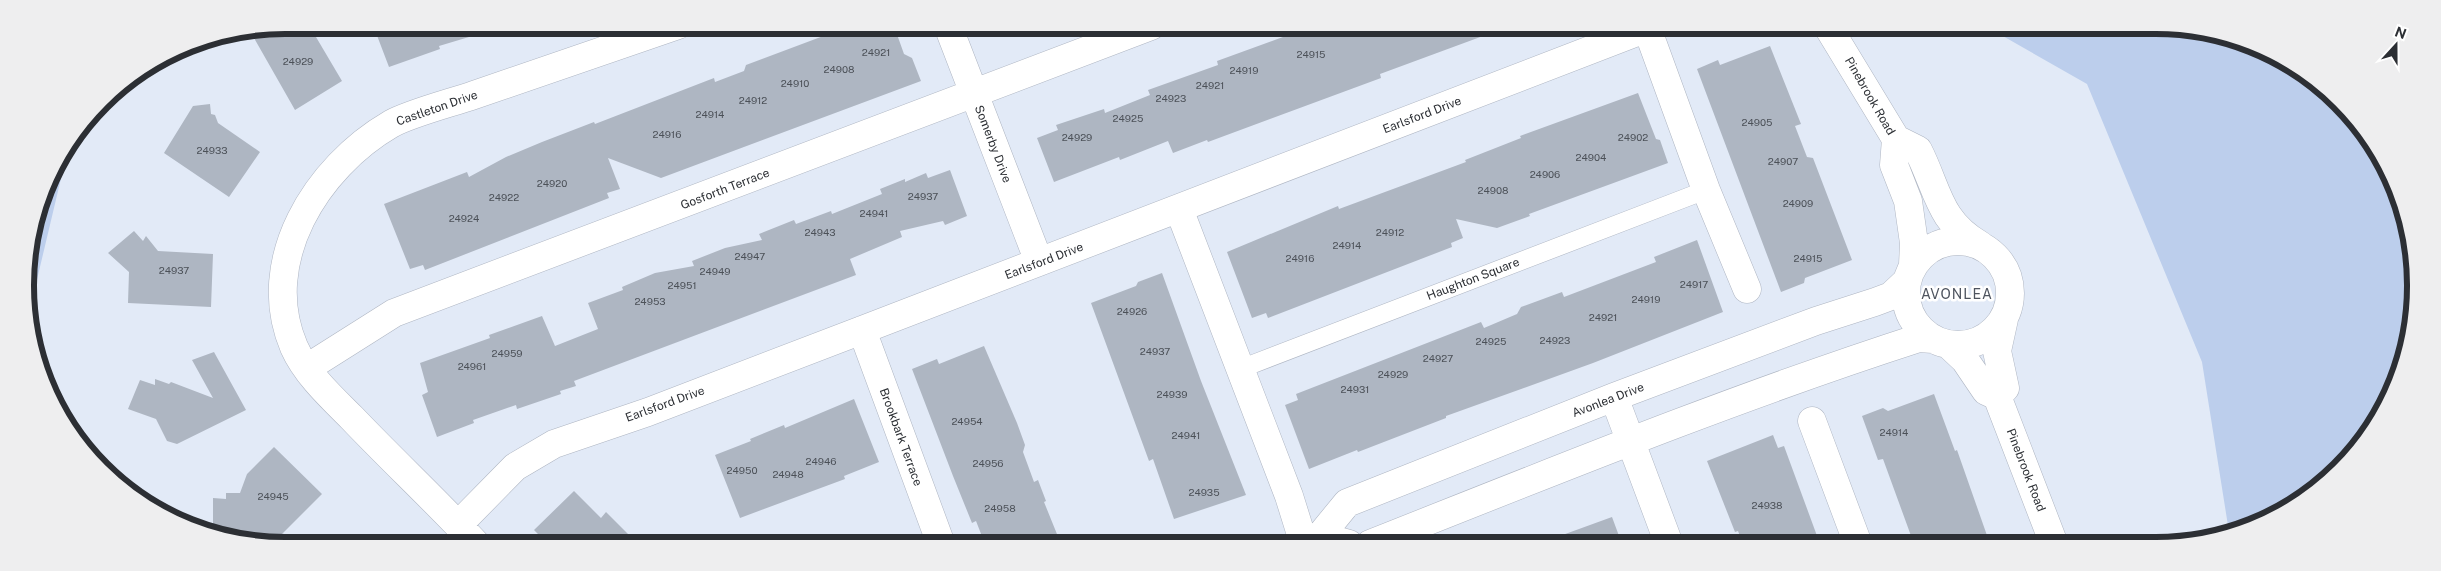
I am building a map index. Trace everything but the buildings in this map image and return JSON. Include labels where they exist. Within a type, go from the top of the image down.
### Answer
[{"type":"street","name":"Castleton Drive","points":[[467,534],[385,453],[307,368],[294,347],[286,321],[281,288],[285,258],[307,206],[346,157],[392,124],[655,34]]},
{"type":"street","name":"Somerby Drive","points":[[951,34],[1039,262]]},
{"type":"street","name":"Gosforth Terrace","points":[[307,368],[394,313],[1130,34]]},
{"type":"street","name":"Earlsford Drive","points":[[467,534],[515,468],[554,444],[648,412],[1179,209],[1622,34]]},
{"type":"street","points":[[1637,34],[1747,289]]},
{"type":"street","name":"Pinebrook Road","points":[[1832,34],[1896,139],[1918,150],[1945,214],[1969,239],[1982,246]]},
{"type":"street","name":"Pinebrook Road","points":[[1896,139],[1894,165],[1908,201],[1914,244],[1910,273]]},
{"type":"street","points":[[1179,209],[1305,537]]},
{"type":"street","points":[[1941,342],[1920,328],[1910,314],[1906,298],[1910,273],[1923,253],[1937,245],[1952,241],[1968,241],[1982,246],[1994,254],[2003,265],[2011,292],[1998,341],[1997,351],[2004,388],[1997,396]]},
{"type":"street","name":"Avonlea Drive","points":[[1311,537],[1347,503],[1614,397],[1816,320],[1891,296],[1910,273]]},
{"type":"street","points":[[1388,537],[1630,442],[1871,353],[1919,338],[1966,345],[1981,340],[1994,331],[2004,319]]},
{"type":"street","name":"Brookbark Terrace","points":[[862,330],[938,537]]},
{"type":"street","name":"Pinebrook Road","points":[[1941,342],[1966,360],[1986,391],[1997,396],[2051,537]]},
{"type":"street","points":[[1614,397],[1666,537]]},
{"type":"street","points":[[1812,421],[1855,537]]},
{"type":"lane","name":"Haughton Square","points":[[1240,369],[1706,190]]},
{"type":"shaded area","points":[[1999,34],[2172,34],[2221,42],[2252,53],[2295,76],[2334,107],[2355,132],[2374,160],[2388,189],[2399,220],[2407,269],[2405,318],[2399,351],[2394,366],[2374,411],[2355,439],[2334,464],[2309,485],[2281,504],[2228,527],[2202,362],[2087,84]]},
{"type":"shaded area","points":[[64,166],[34,292],[34,269],[42,220],[53,189]]},
{"type":"district","name":"AVONLEA","points":[[1957,294]]}]
